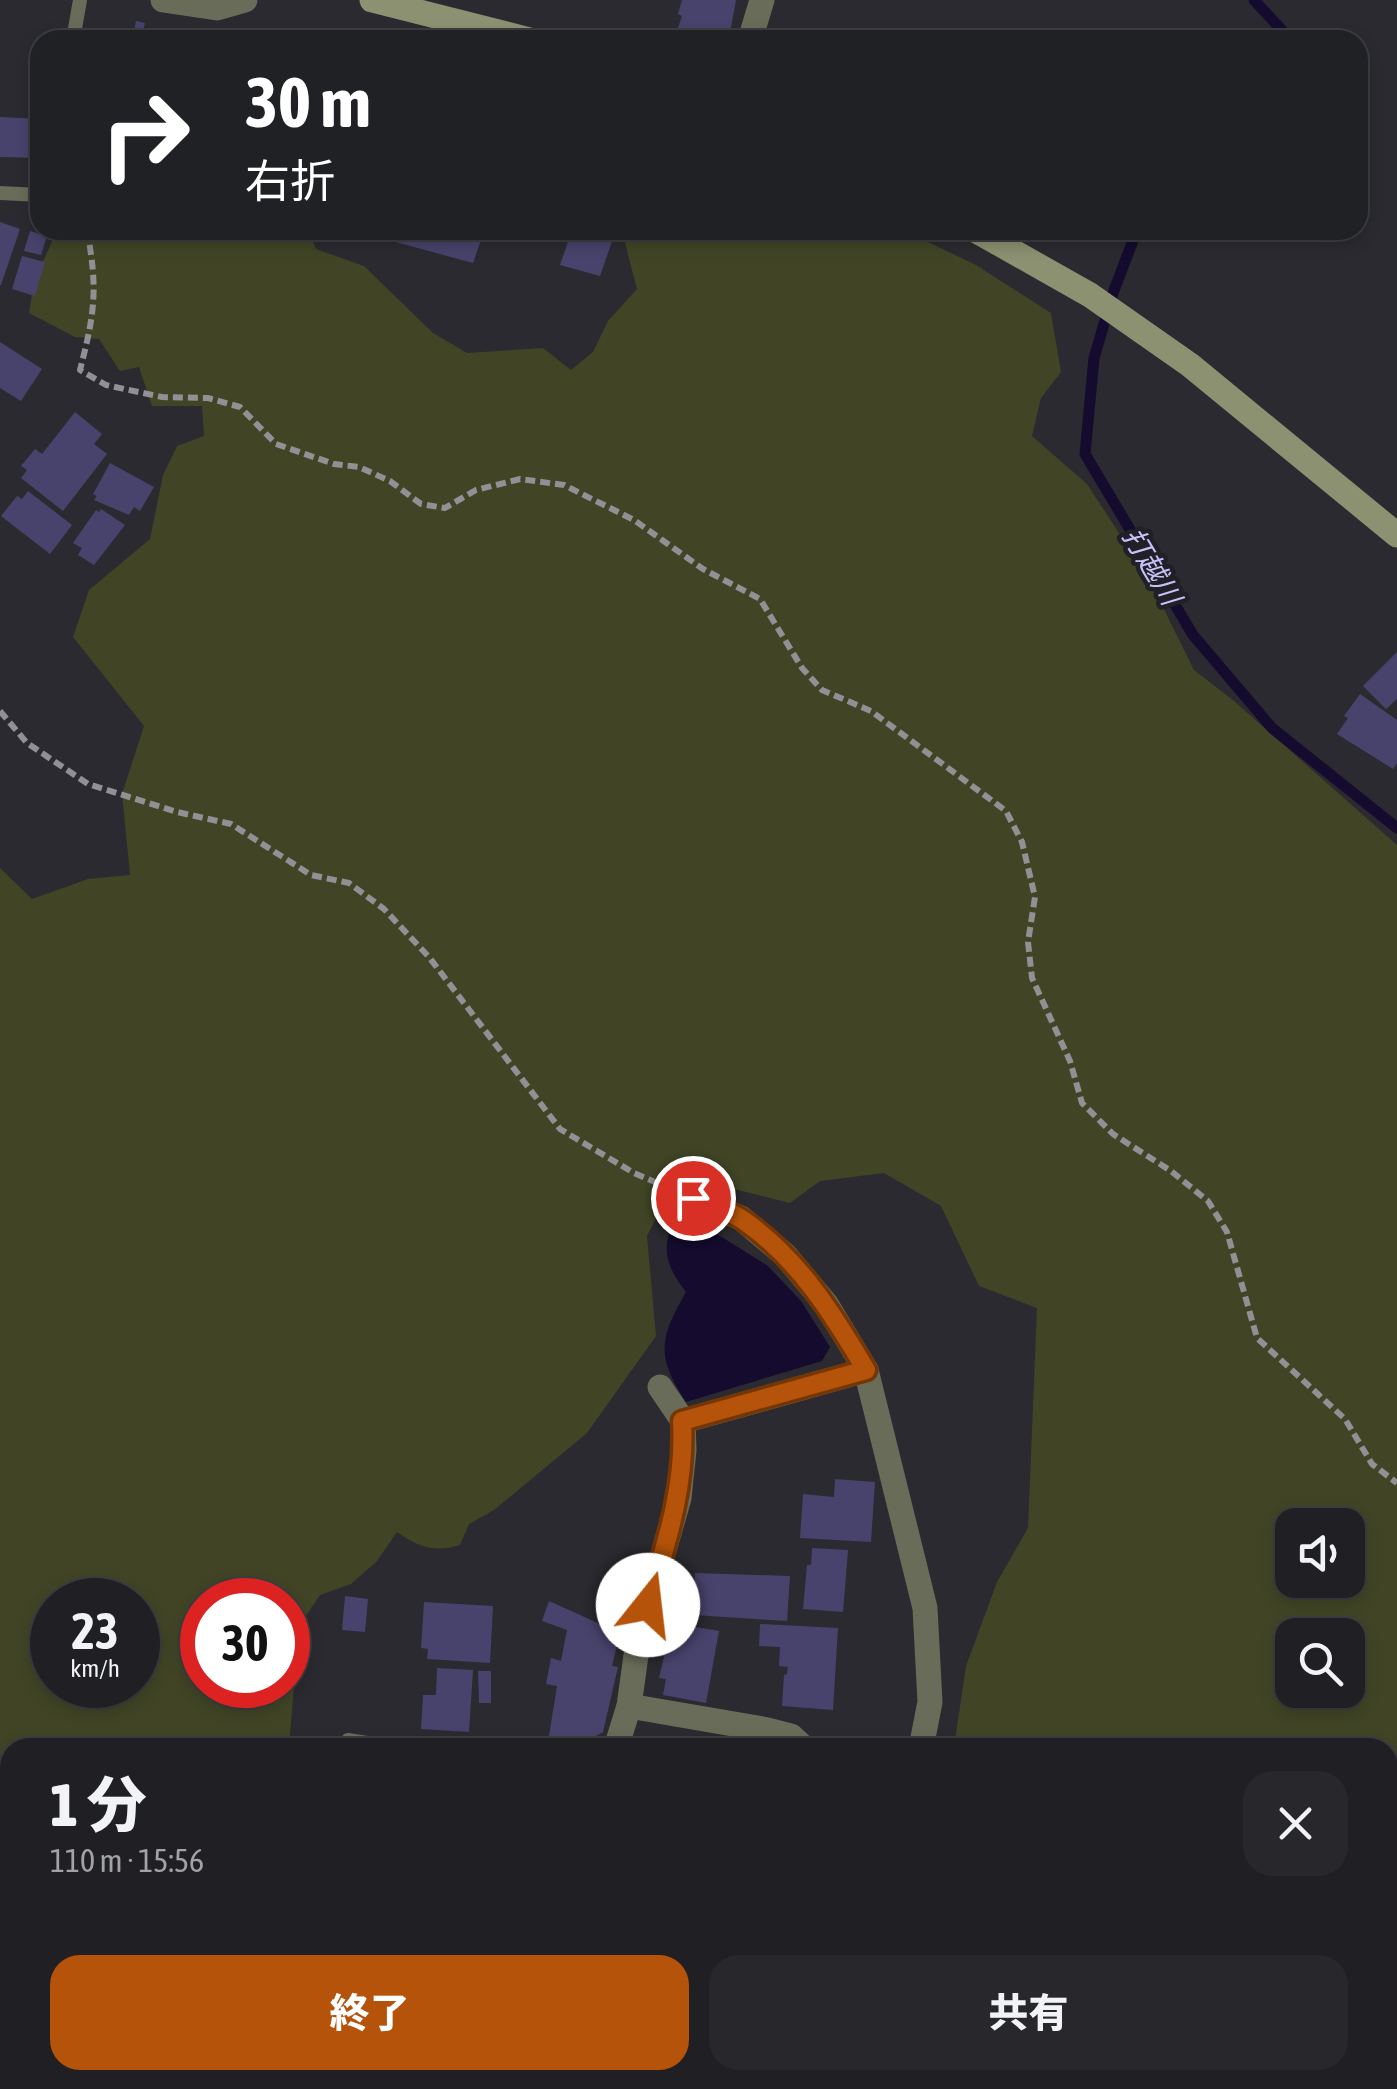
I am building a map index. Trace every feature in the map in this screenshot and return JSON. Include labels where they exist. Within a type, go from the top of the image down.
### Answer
[{"type":"street","points":[[163,0],[217,8],[245,0]]},
{"type":"street","points":[[372,0],[459,30]]},
{"type":"street","points":[[753,30],[762,0]]},
{"type":"street","points":[[993,240],[1090,295],[1190,365],[1397,534]]},
{"type":"street","points":[[693,1198],[741,1218],[784,1255],[826,1304],[866,1370],[924,1608],[930,1702],[923,1738]]},
{"type":"street","points":[[682,1421],[866,1370]]},
{"type":"street","points":[[619,1738],[630,1706],[638,1641],[679,1498],[684,1450],[682,1421],[660,1387]]},
{"type":"street","points":[[630,1706],[794,1738]]},
{"type":"lane","points":[[75,30],[80,0]]},
{"type":"lane","points":[[0,193],[30,195]]},
{"type":"path","points":[[88,240],[95,276],[94,305],[80,370],[106,385],[162,398],[208,398],[240,407],[276,444],[334,464],[359,467],[390,480],[421,504],[446,508],[476,490],[520,480],[564,485],[634,520],[703,569],[760,599],[802,668],[822,690],[883,718],[1006,811],[1022,842],[1035,896],[1028,942],[1032,978],[1070,1062],[1082,1103],[1114,1134],[1208,1201],[1227,1232],[1257,1338],[1345,1419],[1372,1464],[1397,1483]]},
{"type":"path","points":[[0,711],[27,743],[88,784],[231,824],[311,875],[349,883],[384,910],[429,957],[560,1129],[634,1173],[693,1198]]},
{"type":"green space","points":[[53,240],[312,240],[316,249],[364,266],[433,333],[467,353],[543,348],[571,370],[593,352],[608,321],[637,289],[627,240],[924,240],[976,265],[1051,313],[1061,372],[1041,398],[1032,436],[1087,484],[1149,579],[1194,670],[1397,845],[1397,1738],[955,1738],[966,1666],[997,1582],[1028,1528],[1037,1308],[979,1286],[941,1206],[884,1173],[820,1181],[790,1203],[678,1175],[647,1236],[656,1336],[587,1433],[494,1510],[469,1524],[460,1545],[427,1547],[397,1532],[377,1561],[351,1584],[320,1595],[310,1610],[310,1578],[180,1578],[180,1708],[292,1708],[290,1738],[0,1738],[0,868],[32,899],[88,879],[130,875],[122,794],[144,726],[73,637],[89,590],[150,539],[163,475],[177,446],[204,436],[202,406],[152,406],[139,367],[120,371],[99,339],[75,337],[29,313],[34,282]]},
{"type":"shaded area","points":[[677,1209],[768,1266],[801,1301],[830,1347],[822,1361],[686,1402],[670,1372],[665,1347],[670,1323],[686,1292],[672,1270],[667,1252]]},
{"type":"building","points":[[682,0],[736,0],[730,30],[677,30],[682,16],[678,14]]},
{"type":"building","points":[[136,21],[145,23],[143,30],[134,30]]},
{"type":"building","points":[[0,117],[30,118],[30,158],[0,157]]},
{"type":"building","points":[[0,222],[20,229],[1,285],[0,285]]},
{"type":"building","points":[[30,231],[30,240],[46,240],[41,255],[24,251]]},
{"type":"building","points":[[388,240],[481,240],[473,263]]},
{"type":"building","points":[[569,240],[613,240],[600,276],[560,265]]},
{"type":"building","points":[[22,256],[45,262],[35,296],[12,289]]},
{"type":"building","points":[[0,342],[42,369],[21,401],[0,388]]},
{"type":"building","points":[[75,412],[102,434],[94,444],[107,454],[63,511],[21,478],[27,470],[21,466],[35,449],[42,454]]},
{"type":"building","points":[[110,463],[154,487],[140,511],[134,507],[129,515],[94,500],[97,496],[93,494]]},
{"type":"building","points":[[28,491],[72,525],[50,554],[1,516],[17,496],[22,499]]},
{"type":"building","points":[[101,509],[125,525],[94,565],[78,555],[82,548],[73,543],[96,510]]},
{"type":"building","points":[[1397,652],[1397,699],[1386,709],[1363,686]]},
{"type":"building","points":[[1360,694],[1397,720],[1397,763],[1393,769],[1337,734]]},
{"type":"building","points":[[835,1479],[875,1482],[871,1542],[800,1538],[803,1494],[834,1497]]},
{"type":"building","points":[[812,1548],[848,1550],[843,1612],[803,1609]]},
{"type":"building","points":[[695,1573],[790,1576],[787,1621],[693,1615]]},
{"type":"building","points":[[345,1596],[368,1599],[365,1632],[342,1630]]},
{"type":"building","points":[[549,1601],[620,1633],[612,1666],[618,1667],[603,1732],[593,1738],[549,1738],[557,1686],[546,1684],[551,1658],[561,1661],[567,1630],[542,1621]]},
{"type":"building","points":[[424,1602],[493,1606],[490,1663],[427,1659],[428,1649],[421,1648]]},
{"type":"building","points":[[672,1623],[719,1631],[706,1703],[663,1695],[666,1679],[659,1678]]},
{"type":"building","points":[[760,1624],[838,1628],[833,1710],[782,1706],[788,1667],[779,1666],[780,1647],[759,1646]]},
{"type":"building","points":[[437,1668],[473,1670],[469,1732],[421,1729],[423,1695],[436,1695]]},
{"type":"building","points":[[478,1671],[491,1671],[491,1703],[479,1703]]},
{"type":"waterway","name":"打越川","points":[[1254,0],[1282,30]]},
{"type":"waterway","name":"打越川","points":[[1133,240],[1094,358],[1085,454],[1193,635],[1272,728],[1397,828]]},
{"type":"route","points":[[648,1605],[679,1498],[684,1450],[682,1421],[866,1370],[826,1304],[784,1255],[741,1218],[693,1198]]}]
